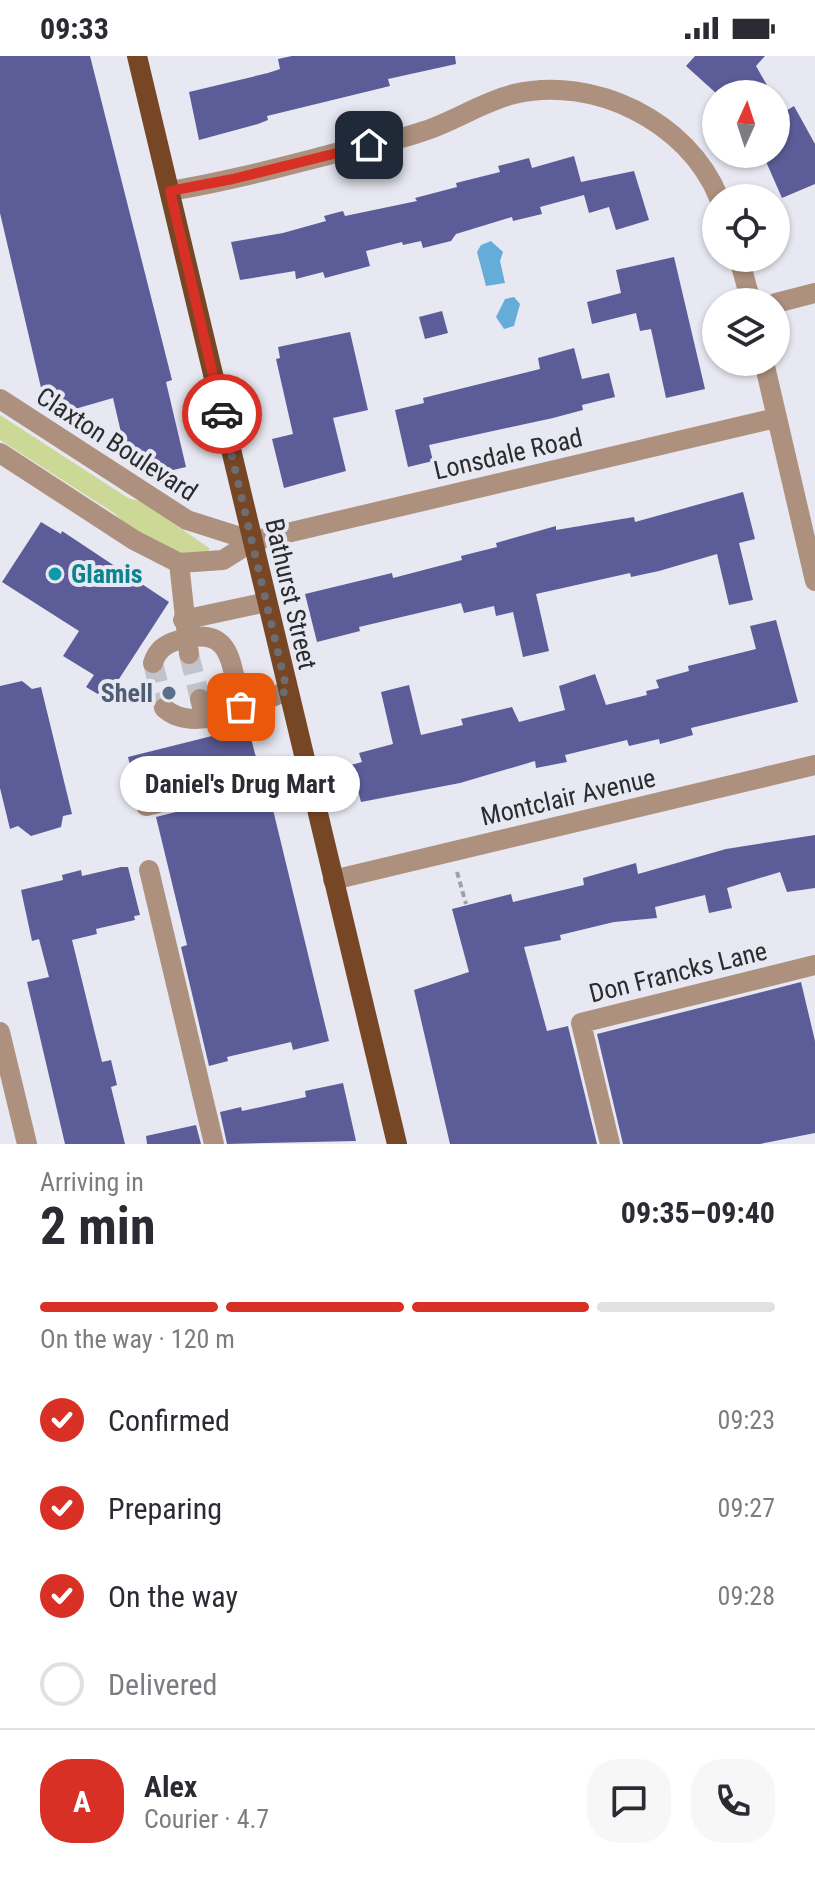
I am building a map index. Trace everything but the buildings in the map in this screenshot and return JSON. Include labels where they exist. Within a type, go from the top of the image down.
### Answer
[{"type":"main road","name":"Bathurst Street","points":[[137,56],[397,1144]]},
{"type":"street","points":[[170,191],[233,179],[425,131],[485,103],[541,90],[603,97],[661,125],[690,153],[710,184]]},
{"type":"street","points":[[790,299],[815,293]]},
{"type":"street","points":[[767,376],[815,581]]},
{"type":"street","name":"Claxton Boulevard","points":[[0,399],[187,520],[253,541]]},
{"type":"street","name":"Lonsdale Road","points":[[253,541],[776,418]]},
{"type":"street","points":[[0,453],[134,540],[179,563],[223,560],[253,541]]},
{"type":"street","points":[[179,563],[186,637]]},
{"type":"street","points":[[153,663],[163,647],[267,602]]},
{"type":"street","points":[[186,637],[218,637],[225,646],[241,707]]},
{"type":"street","points":[[164,708],[172,716],[202,708],[241,707],[287,691]]},
{"type":"street","name":"Montclair Avenue","points":[[333,880],[815,765]]},
{"type":"street","points":[[146,806],[279,773]]},
{"type":"street","points":[[149,870],[214,1144]]},
{"type":"street","name":"Don Francks Lane","points":[[610,1144],[581,1023],[815,965]]},
{"type":"street","points":[[0,1032],[27,1144]]},
{"type":"path","points":[[455,867],[466,904]]},
{"type":"green space","points":[[0,415],[128,498],[143,502],[209,548],[209,553],[184,556],[131,529],[114,513],[0,440]]},
{"type":"water","points":[[491,241],[503,252],[500,261],[505,283],[486,286],[477,252],[481,245]]},
{"type":"water","points":[[514,297],[520,304],[514,326],[504,329],[496,317],[505,299]]},
{"type":"tunnel","points":[[189,654],[200,699]]},
{"type":"tunnel","points":[[153,663],[164,708]]},
{"type":"way so far","points":[[222,414],[287,691],[241,707]]},
{"type":"place","name":"Glamis","points":[[55,574]]},
{"type":"place","name":"Shell","points":[[169,693]]},
{"type":"place","name":"Daniel's Drug Mart","points":[[241,707]]},
{"type":"route","points":[[222,414],[170,191],[233,179],[369,145]]}]
